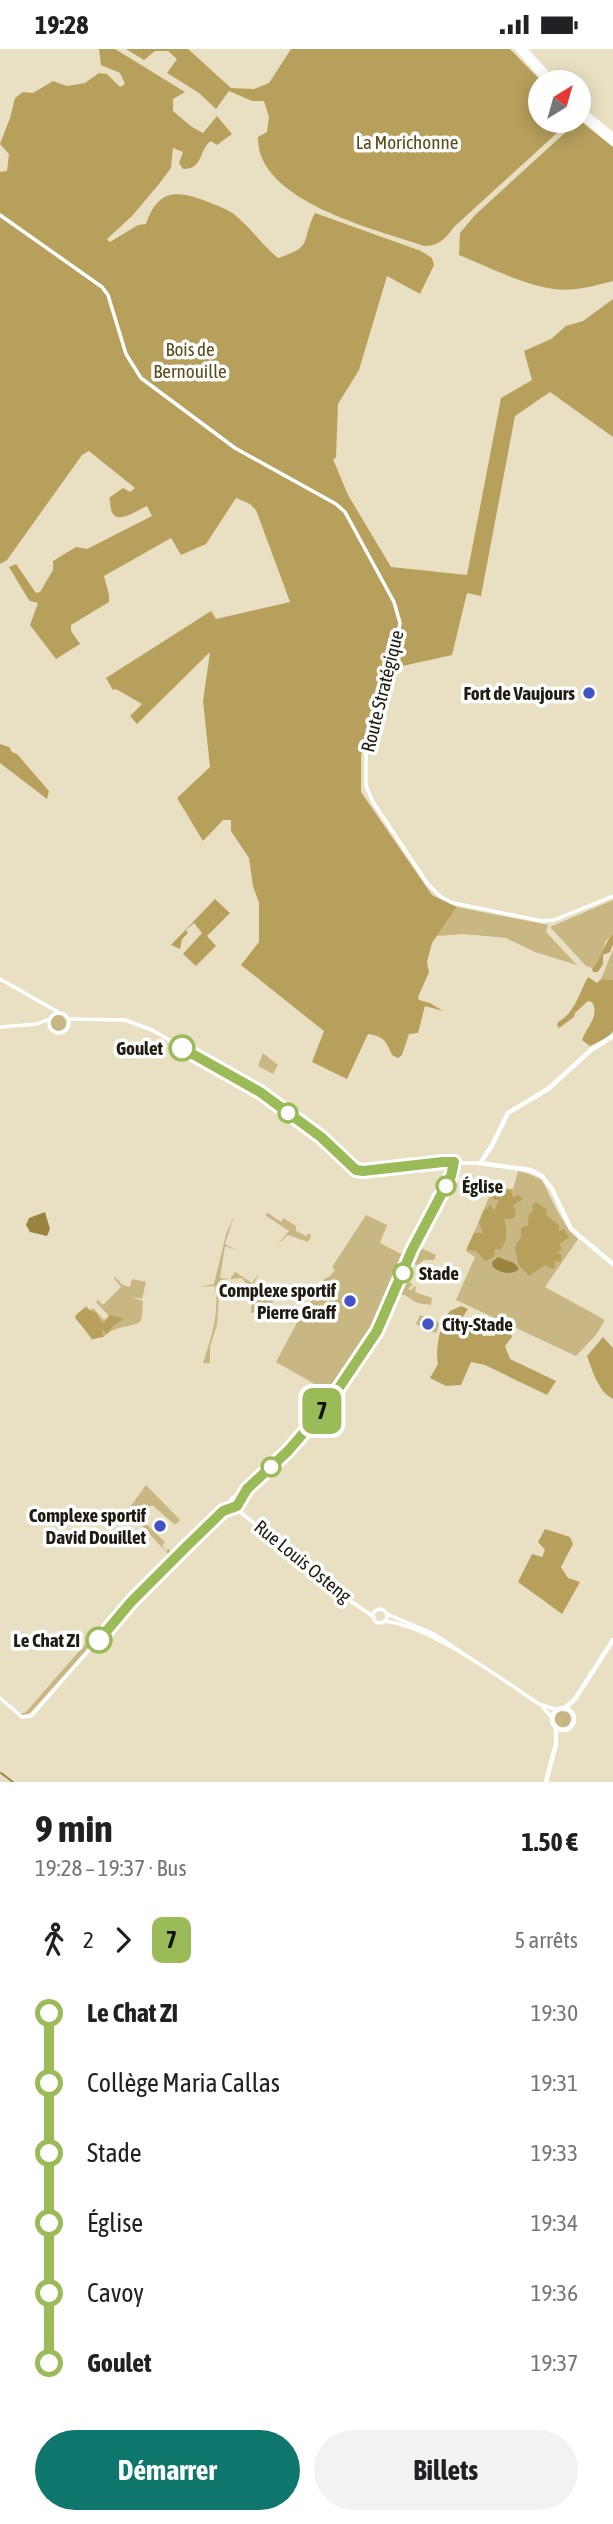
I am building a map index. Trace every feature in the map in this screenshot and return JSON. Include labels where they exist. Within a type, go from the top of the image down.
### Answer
[{"type":"highway","points":[[518,49],[537,70]]},
{"type":"highway","points":[[524,49],[543,70]]},
{"type":"highway","points":[[592,122],[613,136]]},
{"type":"highway","points":[[592,123],[613,143]]},
{"type":"main road","points":[[480,1163],[509,1112],[548,1089],[590,1050],[613,1036]]},
{"type":"main road","points":[[488,1163],[491,1147]]},
{"type":"main road","points":[[480,1163],[530,1170],[541,1176],[552,1189],[571,1229],[613,1264]]},
{"type":"main road","points":[[556,1744],[574,1722],[572,1713],[575,1699],[613,1640]]},
{"type":"main road","points":[[546,1782],[556,1744],[556,1727],[552,1718],[575,1699]]},
{"type":"main road","points":[[561,1709],[572,1713]]},
{"type":"main road","points":[[556,1727],[565,1730]]},
{"type":"street","name":"Route Stratégique","points":[[0,215],[102,287],[126,354],[141,378],[234,448],[336,504],[345,512],[394,602],[400,623],[397,643],[366,745],[366,786],[373,802],[430,889],[453,902],[547,922],[613,896]]},
{"type":"street","points":[[0,979],[43,1005],[64,1014],[68,1019],[67,1028]]},
{"type":"street","points":[[43,1005],[50,1028]]},
{"type":"street","points":[[0,1027],[37,1024],[58,1012]]},
{"type":"street","points":[[68,1019],[125,1020],[152,1030],[260,1092],[321,1137],[356,1170],[421,1163],[480,1163]]},
{"type":"street","points":[[37,1024],[57,1033],[72,1024],[87,1021]]},
{"type":"street","points":[[0,1698],[20,1716],[31,1716],[131,1602],[307,1430],[380,1325],[412,1250],[451,1176],[454,1162]]},
{"type":"street","name":"Rue Louis Osteng","points":[[235,1503],[346,1598],[374,1617]]},
{"type":"street","name":"Rue Louis Osteng","points":[[361,1606],[377,1610]]},
{"type":"street","points":[[471,1660],[424,1633],[396,1623],[378,1622],[374,1617],[377,1610],[383,1609],[387,1614],[434,1634],[539,1704],[552,1718]]},
{"type":"street","points":[[384,1621],[387,1614]]},
{"type":"street","points":[[539,1704],[561,1709]]},
{"type":"shaded area","points":[[613,900],[613,933],[605,942],[601,959],[593,968],[586,966],[550,927]]},
{"type":"shaded area","points":[[457,907],[548,925],[546,932],[577,965],[535,952],[506,938],[464,934],[437,936]]},
{"type":"shaded area","points":[[613,950],[613,980],[601,979]]},
{"type":"shaded area","points":[[58,1015],[64,1017],[64,1029],[58,1031],[52,1029],[50,1023],[52,1017]]},
{"type":"shaded area","points":[[263,1053],[278,1065],[273,1074],[258,1066]]},
{"type":"shaded area","points":[[518,1171],[542,1180],[562,1219],[578,1239],[545,1287],[605,1320],[596,1335],[576,1356],[456,1300],[475,1257],[466,1251],[493,1188],[513,1189]]},
{"type":"shaded area","points":[[45,1212],[50,1229],[47,1236],[30,1232],[26,1225],[29,1218]]},
{"type":"shaded area","points":[[268,1213],[281,1222],[283,1218],[296,1226],[296,1231],[306,1236],[309,1233],[311,1236],[308,1242],[288,1235],[277,1245],[289,1231],[265,1215]]},
{"type":"shaded area","name":"Complexe sportif Pierre Graff","points":[[366,1215],[387,1225],[380,1243],[407,1257],[380,1317],[332,1389],[325,1390],[276,1362],[302,1313],[291,1305],[304,1311],[325,1282],[323,1280],[335,1270],[332,1267]]},
{"type":"shaded area","points":[[234,1216],[225,1244],[236,1250],[225,1246],[220,1278],[230,1279],[235,1272],[252,1283],[259,1273],[252,1288],[286,1304],[275,1299],[268,1309],[251,1313],[252,1291],[242,1278],[220,1280],[217,1325],[210,1347],[210,1363],[203,1363],[214,1325],[216,1296],[215,1286],[200,1287],[214,1284],[226,1234]]},
{"type":"shaded area","points":[[419,1247],[436,1255],[434,1260],[424,1260],[418,1265],[411,1264]]},
{"type":"shaded area","points":[[498,1257],[514,1263],[519,1269],[509,1273],[496,1269],[492,1262]]},
{"type":"shaded area","points":[[114,1276],[123,1285],[130,1287],[132,1279],[146,1282],[142,1299],[131,1297],[143,1301],[141,1320],[92,1340],[75,1316],[86,1306],[90,1310],[93,1308],[104,1320],[109,1316],[96,1302],[98,1300],[103,1305],[121,1287]]},
{"type":"shaded area","points":[[404,1280],[413,1284],[408,1289],[412,1290],[414,1286],[415,1292],[432,1298],[431,1305],[417,1303],[402,1295],[399,1292]]},
{"type":"shaded area","name":"City-Stade","points":[[420,1315],[440,1323],[436,1333],[416,1324]]},
{"type":"shaded area","points":[[146,1485],[180,1520],[174,1524],[152,1505],[139,1517],[165,1542],[162,1546],[167,1552],[168,1548],[171,1552],[168,1554],[128,1510]]},
{"type":"shaded area","points":[[124,1600],[125,1608],[30,1713],[23,1715],[21,1713],[25,1713]]},
{"type":"shaded area","points":[[563,1711],[571,1719],[563,1727],[555,1719]]},
{"type":"green space","name":"Bois de Bernouille","points":[[99,49],[115,49],[185,92],[173,99],[173,111],[192,127],[203,133],[217,116],[232,134],[217,145],[211,141],[198,163],[190,168],[183,169],[179,163],[183,152],[173,148],[171,168],[132,216],[107,239],[110,242],[138,225],[146,224],[162,198],[177,194],[206,201],[232,213],[278,258],[302,246],[315,213],[421,251],[432,258],[434,265],[420,294],[387,276],[359,370],[338,404],[336,458],[333,459],[348,495],[391,567],[467,575],[501,398],[532,380],[524,351],[551,339],[566,326],[583,321],[613,299],[613,437],[550,392],[515,416],[481,596],[467,593],[452,655],[389,669],[361,755],[361,792],[432,895],[457,907],[432,943],[427,962],[429,972],[418,997],[419,1000],[443,1011],[425,1006],[418,1033],[409,1034],[402,1055],[398,1058],[392,1055],[384,1040],[368,1034],[347,1079],[312,1062],[324,1031],[241,965],[259,942],[259,903],[253,886],[249,858],[231,831],[231,820],[223,820],[203,841],[177,798],[210,767],[203,701],[210,652],[137,724],[130,716],[142,704],[116,689],[113,690],[106,678],[211,611],[216,619],[290,602],[256,510],[236,498],[206,544],[181,555],[171,538],[104,576],[109,602],[71,625],[71,631],[80,644],[56,659],[30,625],[38,603],[30,601],[9,567],[16,564],[36,593],[40,592],[53,570],[53,561],[76,547],[87,549],[152,516],[147,506],[122,517],[113,514],[109,498],[123,488],[130,492],[135,488],[89,451],[82,455],[7,560],[0,564],[0,172],[7,171],[9,154],[0,144],[15,98],[23,92],[33,93],[53,81],[67,86],[85,83],[99,73],[107,74],[120,87],[125,84],[120,73],[101,65]]},
{"type":"green space","name":"La Morichonne","points":[[126,49],[188,49],[231,88],[254,89],[269,83],[291,49],[510,49],[530,70],[528,70],[528,133],[557,133],[445,238],[434,245],[424,246],[321,209],[296,195],[276,179],[263,159],[258,137],[267,132],[269,117],[264,101],[252,101],[229,91],[216,109],[199,93],[167,73],[177,59],[168,51],[155,51],[144,60]]},
{"type":"green space","points":[[592,130],[613,147],[613,281],[576,289],[541,287],[459,255],[460,233],[475,215],[565,133],[592,133]]},
{"type":"green space","points":[[0,744],[17,754],[49,791],[47,799],[0,763]]},
{"type":"green space","points":[[215,899],[230,913],[207,936],[216,946],[196,966],[183,954],[202,933],[194,923],[186,930],[188,933],[182,939],[180,949],[171,945]]},
{"type":"green space","points":[[613,933],[610,952],[603,955],[603,964],[598,972],[593,972],[592,969]]},
{"type":"green space","points":[[588,977],[597,983],[601,979],[613,980],[613,1031],[608,1037],[590,1046],[582,1040],[594,1016],[592,1002],[588,1001],[574,1017],[559,1028],[557,1025],[573,1008]]},
{"type":"green space","points":[[499,1189],[511,1190],[513,1198],[518,1195],[523,1199],[513,1205],[516,1213],[514,1218],[504,1219],[506,1235],[503,1247],[500,1250],[495,1249],[494,1257],[485,1261],[476,1251],[467,1248],[474,1233],[483,1233],[479,1222],[484,1210],[491,1205],[494,1211],[499,1200],[492,1199]]},
{"type":"green space","points":[[536,1202],[547,1210],[546,1215],[559,1225],[559,1231],[564,1229],[569,1238],[560,1243],[561,1250],[557,1253],[561,1255],[561,1262],[554,1261],[555,1268],[545,1265],[529,1276],[518,1264],[515,1247],[521,1237],[521,1227],[528,1226],[529,1214],[533,1211],[532,1205]]},
{"type":"green space","points":[[461,1306],[468,1309],[462,1318],[463,1327],[481,1332],[483,1336],[494,1336],[509,1328],[512,1337],[505,1346],[510,1359],[556,1381],[547,1395],[485,1365],[471,1362],[461,1385],[446,1386],[430,1378],[438,1364],[438,1344],[443,1322],[450,1311]]},
{"type":"green space","points":[[85,1308],[96,1313],[102,1323],[110,1315],[124,1319],[114,1325],[107,1334],[102,1329],[103,1337],[93,1339],[75,1318]]},
{"type":"green space","points":[[603,1337],[613,1348],[613,1399],[600,1386],[587,1356]]},
{"type":"green space","points":[[545,1529],[570,1537],[573,1544],[561,1567],[568,1578],[580,1582],[562,1614],[518,1582],[532,1554],[542,1557],[545,1550],[538,1542]]},
{"type":"waterway","points":[[1,1773],[13,1782]]},
{"type":"bus line","name":"7","points":[[99,1640],[128,1609],[131,1602],[223,1511],[237,1506],[247,1489],[296,1443],[321,1413],[327,1400],[332,1398],[377,1331],[412,1250],[451,1176],[454,1164],[421,1163],[356,1170],[321,1137],[260,1092],[182,1048]]},
{"type":"place","name":"Fort de Vaujours","points":[[589,693]]},
{"type":"place","name":"Goulet","points":[[182,1048]]},
{"type":"place","name":"Église","points":[[446,1186]]},
{"type":"place","name":"Stade","points":[[403,1273]]},
{"type":"place","name":"Complexe sportif Pierre Graff","points":[[350,1301]]},
{"type":"place","name":"City-Stade","points":[[428,1324]]},
{"type":"place","name":"Complexe sportif David Douillet","points":[[160,1526]]},
{"type":"place","name":"Le Chat ZI","points":[[99,1640]]}]
